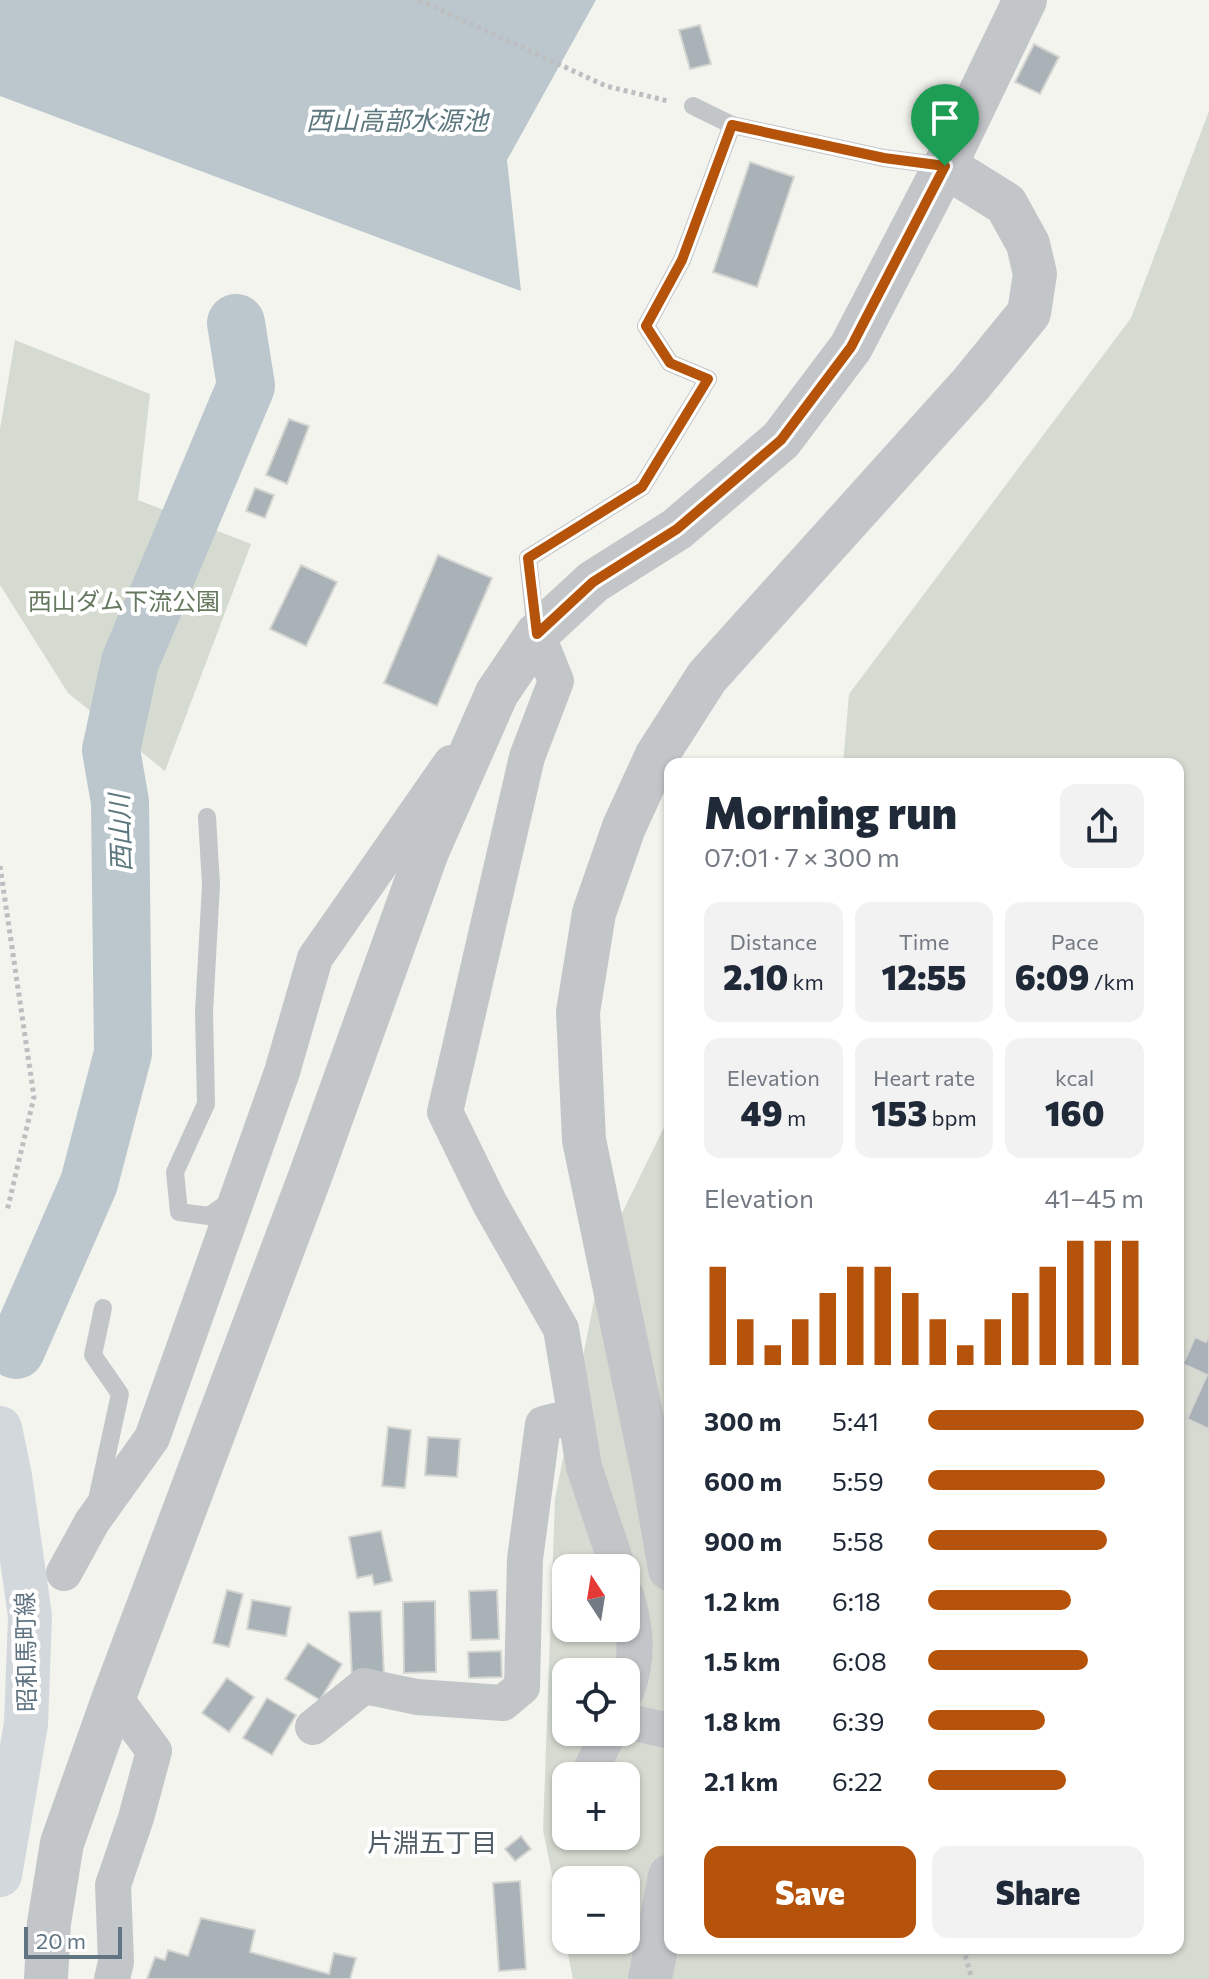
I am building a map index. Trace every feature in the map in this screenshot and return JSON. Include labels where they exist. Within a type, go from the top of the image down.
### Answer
[{"type":"main road","name":"昭和馬町線","points":[[0,1428],[30,1616],[26,1724],[0,1875]]},
{"type":"street","points":[[64,1573],[92,1522],[152,1438],[282,1072],[315,958],[414,819],[537,634],[593,582],[677,529],[781,440],[851,347],[945,166],[1025,0]]},
{"type":"street","points":[[664,1535],[584,1140],[578,1012],[594,913],[624,827],[657,755],[707,677],[971,384],[1029,313],[1035,274],[1028,244],[1021,230],[1006,204],[945,166]]},
{"type":"street","points":[[537,634],[556,681],[527,757],[445,1112],[489,1202],[561,1329],[584,1467],[613,1554]]},
{"type":"street","points":[[46,1979],[49,1923],[62,1843],[311,1174],[427,852],[497,693]]},
{"type":"street","points":[[313,1727],[364,1686],[417,1697],[503,1703],[522,1687],[525,1559],[543,1424],[575,1416]]},
{"type":"street","points":[[112,1979],[116,1962],[113,1885],[154,1751],[114,1697]]},
{"type":"street","points":[[640,1724],[664,1730]]},
{"type":"street","points":[[650,1979],[664,1907]]},
{"type":"lane","points":[[693,106],[732,125],[884,158],[945,166]]},
{"type":"lane","points":[[537,634],[528,558],[642,487],[708,379],[670,363],[646,326],[682,260],[732,125]]},
{"type":"lane","points":[[207,817],[211,885],[204,1012],[206,1104],[175,1172],[179,1212],[209,1216],[237,1196]]},
{"type":"lane","points":[[92,1522],[120,1394],[93,1355],[103,1308]]},
{"type":"path","points":[[419,0],[606,86],[693,106]]},
{"type":"path","points":[[0,866],[34,1097],[7,1211]]},
{"type":"path","points":[[965,1954],[972,1979]]},
{"type":"green space","points":[[1209,111],[1209,1979],[573,1979],[568,1954],[640,1954],[640,1866],[552,1866],[552,1875],[543,1830],[552,1582],[552,1642],[640,1642],[640,1554],[553,1554],[555,1499],[604,1250],[664,1127],[664,1954],[1184,1954],[1184,758],[844,758],[849,694],[1131,318]]},
{"type":"green space","name":"西山ダム下流公園","points":[[15,340],[150,394],[138,500],[251,544],[165,771],[68,693],[0,585],[0,429]]},
{"type":"water","name":"西山高部水源池","points":[[0,0],[596,0],[507,160],[521,291],[0,96]]},
{"type":"building","points":[[700,25],[711,64],[690,69],[679,30]]},
{"type":"building","points":[[1034,44],[1059,57],[1040,94],[1015,82]]},
{"type":"building","points":[[750,162],[794,177],[757,287],[713,272]]},
{"type":"building","points":[[289,419],[309,426],[287,484],[266,475]]},
{"type":"building","points":[[255,488],[274,495],[265,518],[246,511]]},
{"type":"building","points":[[438,555],[492,578],[437,706],[384,683]]},
{"type":"building","points":[[301,565],[337,582],[306,646],[270,629]]},
{"type":"building","points":[[1209,1336],[1209,1429],[1187,1419],[1207,1375],[1184,1364],[1195,1337],[1206,1342]]},
{"type":"building","points":[[388,1427],[411,1430],[405,1488],[382,1486]]},
{"type":"building","points":[[428,1437],[460,1439],[457,1477],[425,1475]]},
{"type":"building","points":[[381,1531],[392,1581],[374,1585],[372,1575],[357,1578],[349,1537]]},
{"type":"building","points":[[227,1590],[243,1594],[229,1647],[213,1643]]},
{"type":"building","points":[[497,1590],[499,1639],[471,1640],[469,1591]]},
{"type":"building","points":[[252,1600],[291,1607],[286,1636],[247,1629]]},
{"type":"building","points":[[435,1601],[436,1672],[404,1673],[403,1602]]},
{"type":"building","points":[[381,1611],[384,1676],[352,1677],[349,1612]]},
{"type":"building","points":[[308,1643],[342,1664],[320,1700],[285,1679]]},
{"type":"building","points":[[501,1651],[502,1677],[469,1678],[468,1652]]},
{"type":"building","points":[[227,1678],[254,1697],[229,1732],[202,1713]]},
{"type":"building","points":[[267,1698],[296,1715],[272,1755],[243,1738]]},
{"type":"building","points":[[521,1836],[531,1849],[515,1861],[505,1849]]},
{"type":"building","points":[[520,1881],[526,1969],[499,1971],[493,1883]]},
{"type":"building","points":[[201,1918],[255,1930],[250,1952],[329,1974],[334,1953],[356,1958],[350,1979],[147,1979],[155,1957],[165,1960],[168,1950],[188,1956]]},
{"type":"waterway","name":"西山川","points":[[16,1350],[89,1183],[123,1053],[120,802],[111,750],[130,662],[246,386],[236,323]]},
{"type":"district","name":"片淵五丁目","points":[[432,1841]]},
{"type":"route","points":[[732,125],[884,158],[945,166],[851,347],[781,440],[677,529],[593,582],[537,634],[528,558],[642,487],[708,379],[670,363],[646,326],[682,260],[732,125]]}]
